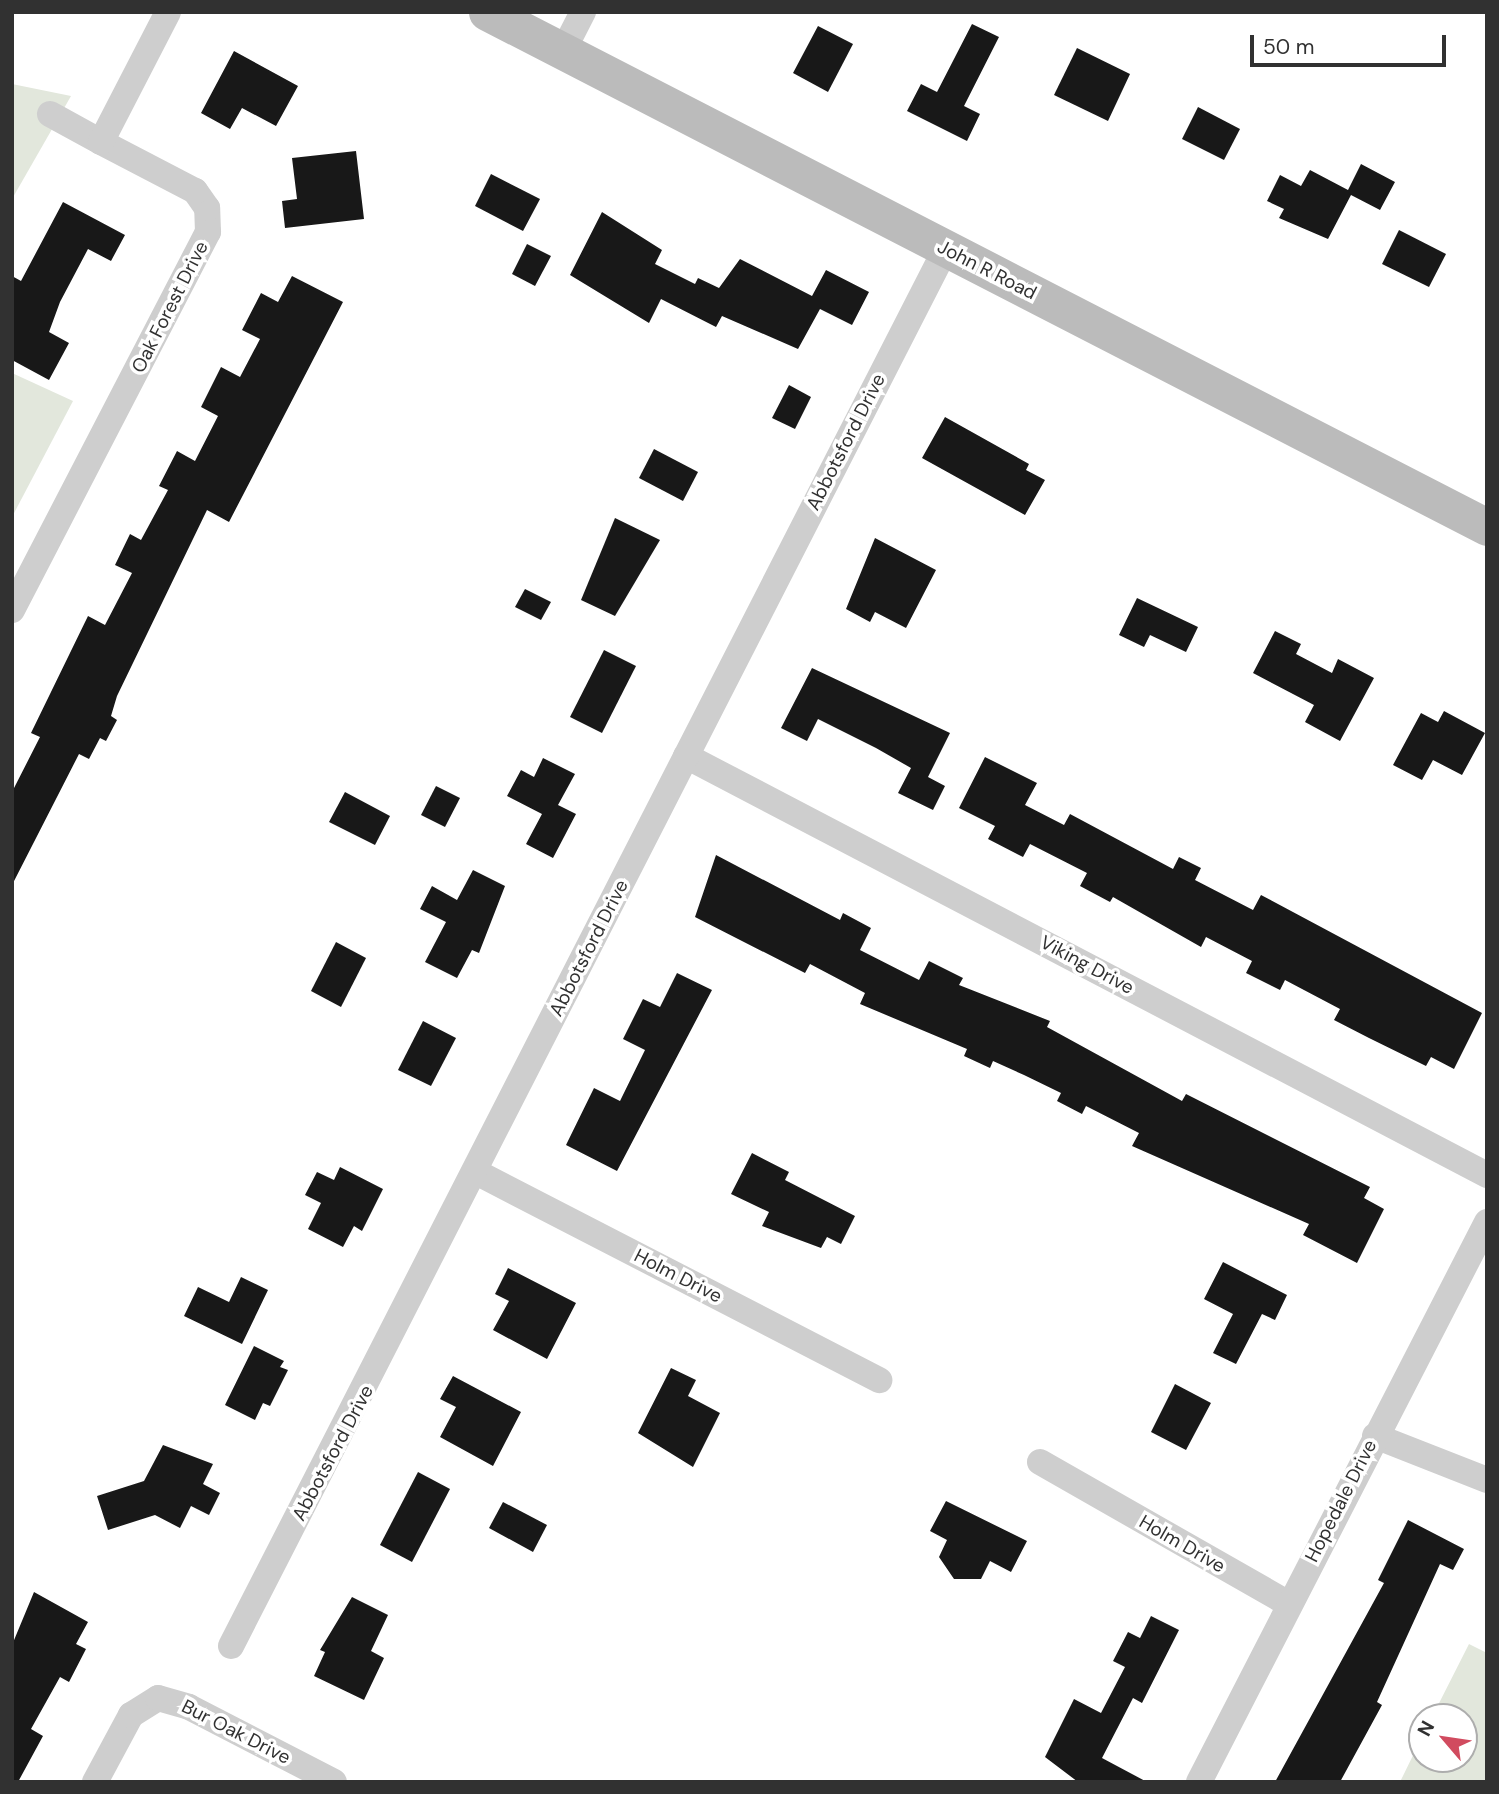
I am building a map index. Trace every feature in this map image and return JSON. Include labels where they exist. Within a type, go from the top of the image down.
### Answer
[{"type":"main road","name":"John R Road","points":[[487,12],[1487,527]]},
{"type":"street","points":[[101,142],[169,12]]},
{"type":"street","points":[[563,51],[583,12]]},
{"type":"street","name":"Oak Forest Drive","points":[[12,610],[208,232],[207,208],[195,191],[50,114]]},
{"type":"street","name":"Abbotsford Drive","points":[[231,1646],[476,1172],[946,248]]},
{"type":"street","name":"Viking Drive","points":[[686,756],[1487,1175]]},
{"type":"street","name":"Holm Drive","points":[[476,1172],[879,1380]]},
{"type":"street","name":"Hopedale Drive","points":[[1199,1782],[1487,1222]]},
{"type":"street","points":[[1375,1436],[1487,1480]]},
{"type":"street","name":"Holm Drive","points":[[1040,1462],[1289,1604]]},
{"type":"street","name":"Bur Oak Drive","points":[[95,1782],[131,1715],[158,1698],[189,1707],[334,1782]]},
{"type":"shaded area","points":[[12,84],[71,96],[12,199]]},
{"type":"shaded area","points":[[12,373],[73,401],[12,517]]},
{"type":"shaded area","points":[[1469,1644],[1487,1653],[1487,1782],[1400,1782],[1408,1766],[1408,1773],[1478,1773],[1478,1703],[1439,1703]]},
{"type":"building","points":[[972,24],[999,37],[964,106],[980,114],[967,141],[907,111],[921,84],[937,92]]},
{"type":"building","points":[[818,26],[853,44],[828,92],[793,73]]},
{"type":"building","points":[[1077,48],[1130,74],[1108,121],[1054,95]]},
{"type":"building","points":[[234,51],[298,86],[276,126],[242,108],[230,129],[201,113]]},
{"type":"building","points":[[1198,107],[1240,129],[1224,160],[1182,139]]},
{"type":"building","points":[[356,151],[364,219],[285,228],[282,201],[297,199],[292,158]]},
{"type":"building","points":[[1361,164],[1395,182],[1380,210],[1351,195],[1328,239],[1279,218],[1284,209],[1267,201],[1280,175],[1301,186],[1310,170],[1348,190]]},
{"type":"building","points":[[491,174],[540,199],[523,231],[475,206]]},
{"type":"building","points":[[63,202],[125,235],[111,261],[88,249],[60,302],[49,332],[69,343],[49,380],[12,360],[12,276],[21,281]]},
{"type":"building","points":[[602,212],[662,250],[655,264],[695,284],[698,278],[719,288],[740,259],[812,296],[826,270],[869,292],[852,325],[820,309],[798,349],[722,316],[716,327],[661,299],[649,323],[570,275]]},
{"type":"building","points":[[1399,230],[1446,254],[1429,287],[1382,264]]},
{"type":"building","points":[[527,244],[551,256],[535,286],[512,274]]},
{"type":"building","points":[[292,276],[343,302],[229,522],[207,510],[117,696],[111,716],[117,720],[106,741],[100,738],[89,759],[79,754],[12,885],[12,792],[40,737],[31,733],[88,616],[105,625],[132,573],[115,565],[130,534],[141,540],[168,490],[159,486],[177,451],[195,461],[218,416],[201,407],[221,367],[240,377],[260,339],[242,330],[261,293],[278,302]]},
{"type":"building","points":[[789,385],[811,397],[795,429],[772,418]]},
{"type":"building","points":[[945,417],[1029,464],[1026,470],[1045,480],[1025,515],[922,458]]},
{"type":"building","points":[[654,449],[698,472],[683,501],[639,478]]},
{"type":"building","points":[[615,518],[660,540],[615,616],[581,600]]},
{"type":"building","points":[[875,538],[936,570],[906,628],[875,612],[870,622],[846,609]]},
{"type":"building","points":[[525,589],[551,602],[541,620],[515,607]]},
{"type":"building","points":[[1137,598],[1198,627],[1186,652],[1150,635],[1144,647],[1119,635]]},
{"type":"building","points":[[1275,631],[1301,644],[1296,654],[1332,673],[1338,659],[1374,678],[1340,741],[1305,722],[1314,705],[1253,673]]},
{"type":"building","points":[[604,650],[636,666],[602,733],[570,717]]},
{"type":"building","points":[[812,668],[950,733],[928,777],[945,786],[933,810],[898,793],[911,768],[876,748],[818,719],[807,741],[781,728]]},
{"type":"building","points":[[1444,711],[1485,733],[1462,775],[1433,760],[1422,780],[1393,765],[1421,713],[1438,722]]},
{"type":"building","points":[[985,757],[1037,783],[1025,805],[1064,825],[1070,814],[1173,869],[1179,857],[1201,868],[1195,880],[1253,910],[1261,895],[1482,1013],[1454,1069],[1431,1057],[1426,1066],[1334,1020],[1340,1009],[1285,980],[1280,990],[1246,973],[1252,961],[1206,937],[1201,947],[1113,897],[1110,902],[1080,886],[1087,873],[1030,844],[1023,857],[988,839],[995,826],[959,808]]},
{"type":"building","points":[[543,758],[575,774],[558,805],[576,814],[553,858],[526,844],[542,814],[507,796],[521,770],[534,777]]},
{"type":"building","points":[[436,786],[460,798],[445,827],[421,815]]},
{"type":"building","points":[[345,792],[390,816],[375,845],[329,822]]},
{"type":"building","points":[[716,855],[840,920],[843,913],[871,928],[860,950],[919,980],[929,961],[963,978],[959,985],[1050,1021],[1047,1027],[1182,1101],[1186,1094],[1370,1187],[1364,1198],[1384,1209],[1357,1263],[1303,1235],[1309,1224],[1132,1146],[1139,1133],[1086,1106],[1082,1114],[1057,1101],[1061,1093],[993,1061],[990,1068],[964,1056],[967,1049],[860,1004],[865,993],[810,964],[805,973],[695,917]]},
{"type":"building","points":[[473,870],[505,886],[479,953],[472,950],[457,978],[425,962],[446,922],[420,909],[432,886],[457,900]]},
{"type":"building","points":[[336,942],[366,958],[341,1007],[311,991]]},
{"type":"building","points":[[677,973],[712,990],[617,1171],[566,1145],[594,1088],[620,1101],[645,1050],[623,1039],[643,999],[660,1007]]},
{"type":"building","points":[[423,1021],[456,1038],[431,1086],[398,1070]]},
{"type":"building","points":[[752,1153],[789,1172],[785,1180],[855,1216],[841,1244],[827,1237],[821,1248],[762,1226],[769,1212],[731,1194]]},
{"type":"building","points":[[340,1167],[383,1189],[362,1231],[354,1226],[343,1247],[308,1229],[321,1203],[305,1195],[317,1172],[334,1180]]},
{"type":"building","points":[[1223,1262],[1287,1295],[1275,1320],[1262,1314],[1236,1364],[1213,1353],[1233,1314],[1204,1299]]},
{"type":"building","points":[[508,1268],[576,1303],[547,1359],[493,1330],[509,1301],[495,1294]]},
{"type":"building","points":[[241,1277],[268,1290],[242,1344],[184,1316],[198,1287],[229,1302]]},
{"type":"building","points":[[254,1346],[284,1361],[280,1367],[288,1370],[270,1406],[263,1403],[255,1420],[225,1405]]},
{"type":"building","points":[[671,1368],[696,1380],[688,1396],[720,1413],[693,1467],[638,1433]]},
{"type":"building","points":[[453,1376],[521,1412],[493,1466],[440,1437],[456,1407],[440,1399]]},
{"type":"building","points":[[1175,1384],[1211,1403],[1186,1450],[1151,1432]]},
{"type":"building","points":[[163,1445],[213,1464],[203,1484],[220,1493],[209,1515],[191,1506],[180,1528],[155,1515],[108,1530],[97,1496],[144,1481]]},
{"type":"building","points":[[418,1472],[450,1489],[412,1562],[380,1545]]},
{"type":"building","points":[[946,1501],[1027,1541],[1011,1572],[990,1561],[981,1579],[954,1579],[939,1557],[947,1540],[930,1531]]},
{"type":"building","points":[[503,1502],[547,1525],[533,1552],[489,1528]]},
{"type":"building","points":[[1408,1520],[1464,1549],[1453,1570],[1440,1564],[1377,1702],[1382,1705],[1340,1782],[1275,1782],[1384,1583],[1378,1580]]},
{"type":"building","points":[[34,1592],[88,1622],[76,1644],[86,1649],[69,1682],[60,1677],[31,1729],[43,1736],[18,1782],[12,1782],[12,1645]]},
{"type":"building","points":[[352,1597],[388,1615],[371,1651],[384,1658],[364,1700],[314,1676],[325,1652],[320,1650]]},
{"type":"building","points":[[1151,1616],[1179,1630],[1142,1703],[1133,1698],[1102,1758],[1147,1782],[1078,1782],[1045,1757],[1074,1699],[1101,1713],[1125,1667],[1113,1661],[1128,1632],[1140,1638]]}]
